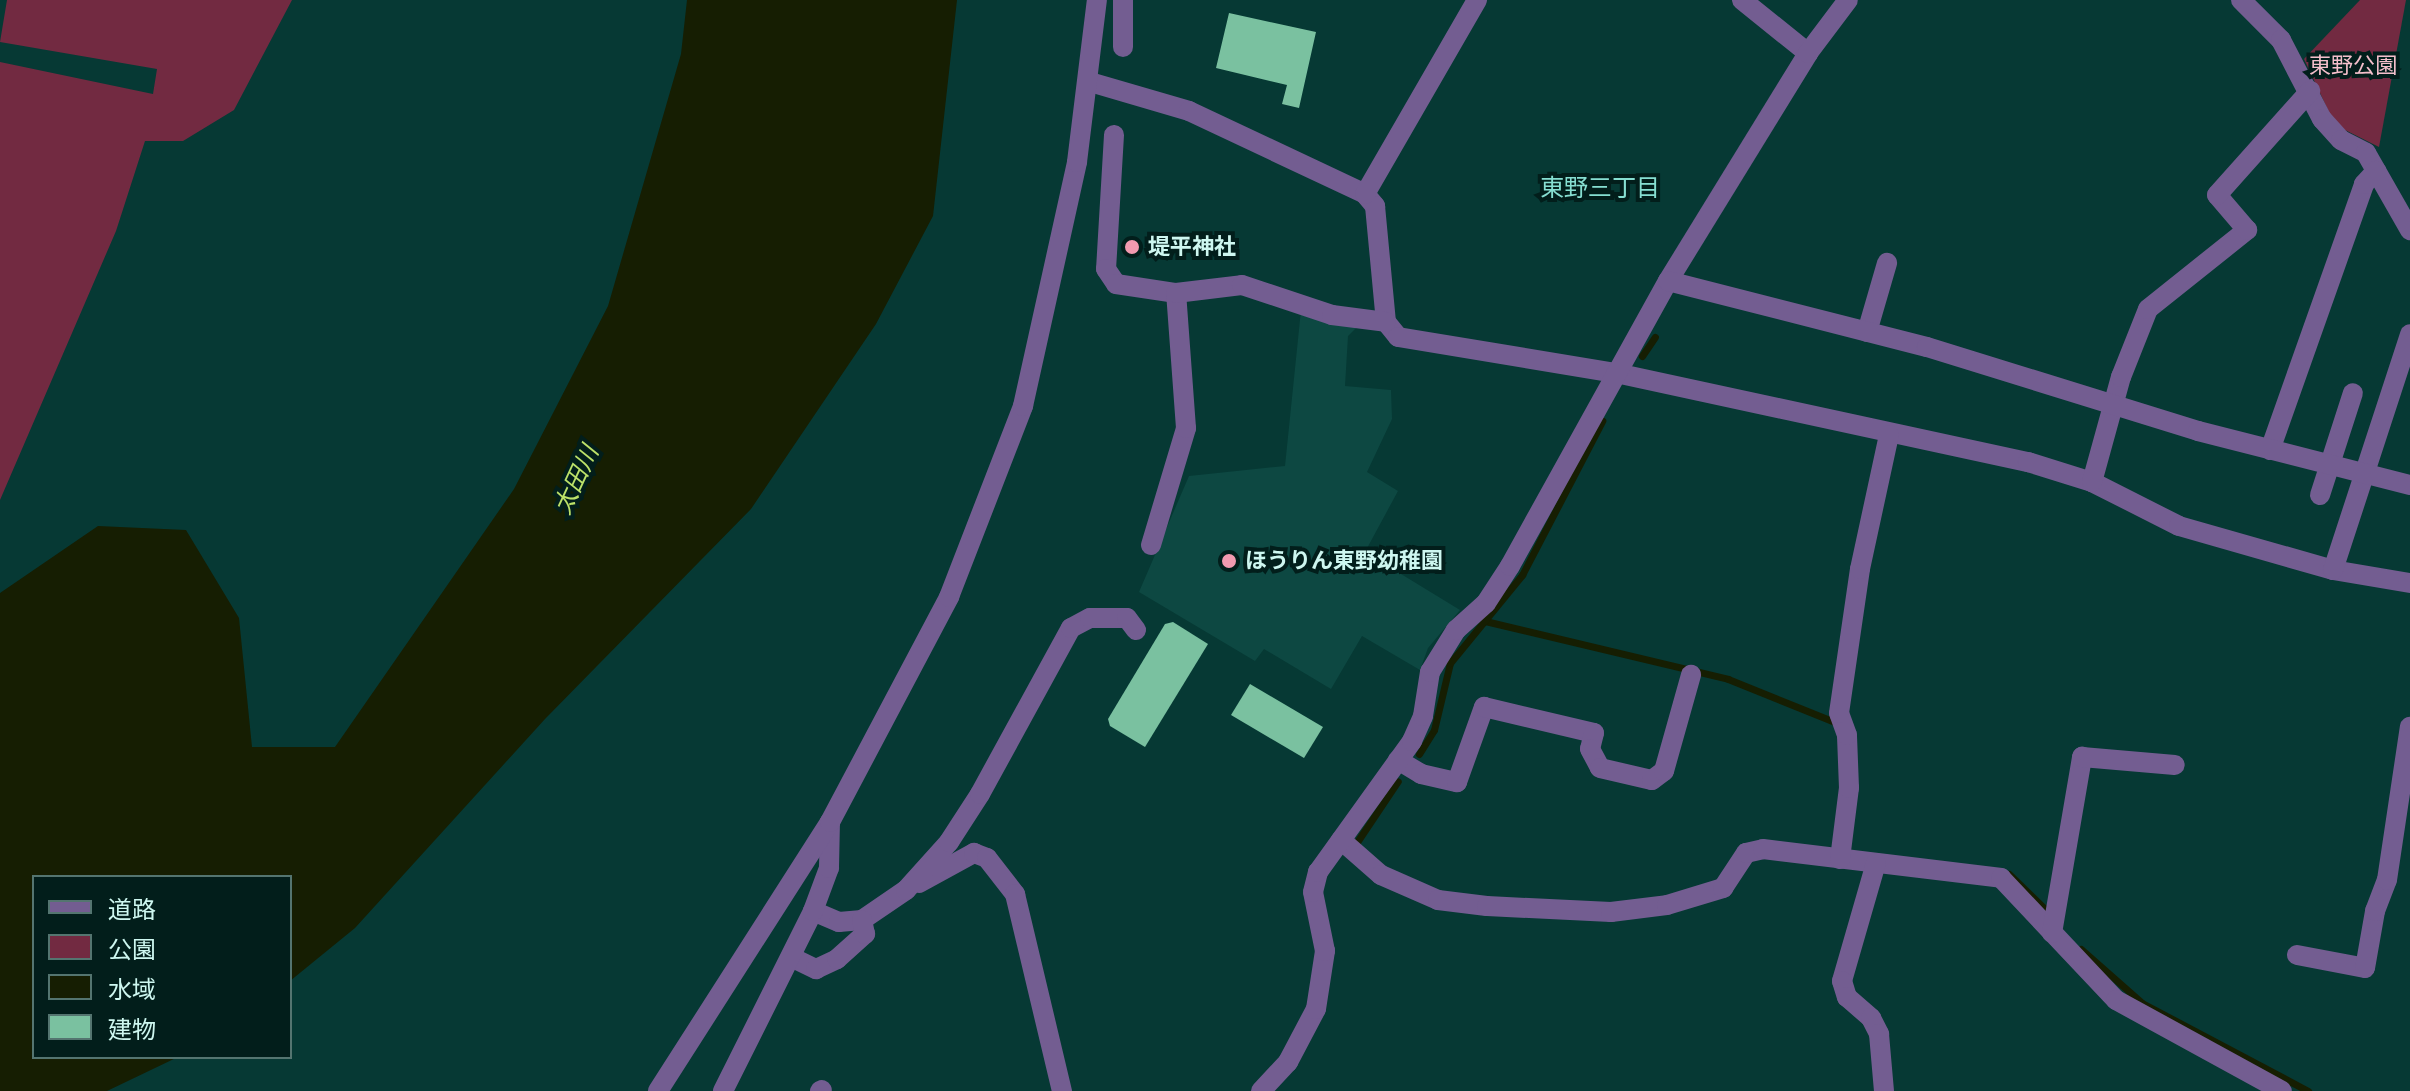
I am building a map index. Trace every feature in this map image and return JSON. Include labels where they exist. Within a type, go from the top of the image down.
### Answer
[{"type":"street","points":[[658,1091],[830,822],[949,597],[1023,406],[1090,82],[1097,0]]},
{"type":"street","points":[[1123,0],[1123,47]]},
{"type":"street","points":[[1365,194],[1477,0]]},
{"type":"street","points":[[1742,0],[1808,53]]},
{"type":"street","points":[[1261,1091],[1288,1062],[1316,1009],[1325,951],[1313,892],[1318,872],[1398,760],[1423,716],[1430,672],[1456,630],[1486,603],[1510,566],[1668,281],[1808,53],[1848,0]]},
{"type":"street","points":[[2241,0],[2281,40],[2322,119],[2341,140],[2366,153],[2410,230]]},
{"type":"street","points":[[1090,82],[1189,111],[1365,194],[1375,206],[1386,322],[1398,337],[1418,344],[1616,373],[1889,435],[2028,462],[2092,482],[2179,526],[2333,570],[2410,583]]},
{"type":"street","points":[[2092,482],[2113,405],[2148,309],[2247,230],[2217,195],[2310,91]]},
{"type":"street","points":[[1099,214],[1108,183],[1114,135]]},
{"type":"street","points":[[2270,450],[2364,184],[2376,171]]},
{"type":"street","points":[[1108,183],[1112,206],[1106,269],[1116,284],[1176,293],[1242,285],[1332,315],[1386,322]]},
{"type":"street","points":[[1867,332],[1887,263]]},
{"type":"street","points":[[1668,281],[1867,332],[2270,450],[2410,485]]},
{"type":"street","points":[[1151,545],[1186,428],[1176,293]]},
{"type":"street","points":[[2333,570],[2410,334]]},
{"type":"street","points":[[2320,495],[2353,393]]},
{"type":"street","points":[[1840,859],[1849,788],[1847,735],[1839,713],[1860,569],[1889,435]]},
{"type":"street","points":[[906,890],[949,842],[980,794],[1071,628],[1090,618],[1127,618],[1136,630]]},
{"type":"street","points":[[1398,760],[1421,774],[1457,782],[1484,707],[1594,733],[1590,749],[1600,768],[1652,780],[1664,771],[1691,675]]},
{"type":"street","points":[[2297,955],[2365,968],[2375,911],[2387,880],[2410,727]]},
{"type":"street","points":[[2052,933],[2082,757],[2175,765]]},
{"type":"street","points":[[723,1091],[813,911],[829,868],[830,822]]},
{"type":"street","points":[[1341,840],[1381,875],[1438,900],[1611,912],[1667,905],[1723,888],[1746,853],[1763,849],[2001,878],[2116,1000],[2282,1091]]},
{"type":"street","points":[[813,911],[839,922],[862,920],[906,890],[974,853],[987,858],[1015,894],[1062,1091]]},
{"type":"street","points":[[1876,863],[1842,981],[1847,997],[1871,1018],[1879,1034],[1884,1091]]},
{"type":"street","points":[[791,957],[816,969],[837,959],[865,934],[862,920]]},
{"type":"shaded area","points":[[1301,310],[1360,324],[1348,336],[1345,386],[1391,390],[1392,419],[1367,472],[1398,491],[1365,552],[1460,610],[1428,648],[1420,670],[1362,636],[1331,689],[1264,649],[1255,661],[1139,592],[1189,476],[1285,466]]},
{"type":"green space","points":[[7,0],[292,0],[234,110],[183,141],[145,141],[116,231],[0,500],[0,62],[153,94],[157,69],[0,42]]},
{"type":"green space","name":"東野公園","points":[[2360,0],[2406,0],[2379,147],[2335,125],[2304,59]]},
{"type":"water","name":"太田川","points":[[687,0],[957,0],[933,216],[876,324],[751,509],[545,719],[355,928],[292,979],[292,875],[32,875],[32,1059],[174,1059],[107,1091],[0,1091],[0,593],[98,526],[186,530],[239,618],[252,747],[335,747],[514,489],[608,306],[681,54]]},
{"type":"building","points":[[1229,13],[1316,32],[1299,108],[1282,104],[1287,85],[1216,68]]},
{"type":"building","points":[[1173,622],[1208,644],[1145,747],[1110,726],[1108,719],[1165,624]]},
{"type":"building","points":[[1250,684],[1323,727],[1304,758],[1231,715]]},
{"type":"waterway","points":[[1642,356],[1655,337]]},
{"type":"waterway","points":[[1419,754],[1434,730],[1450,663],[1522,575],[1602,421]]},
{"type":"waterway","points":[[1485,621],[1728,679],[1835,722]]},
{"type":"waterway","points":[[1357,842],[1398,781]]},
{"type":"waterway","points":[[2009,874],[2047,911]]},
{"type":"waterway","points":[[2081,949],[2142,1003],[2308,1091]]},
{"type":"place","name":"堤平神社","points":[[1132,247]]},
{"type":"place","name":"ほうりん東野幼稚園","points":[[1229,561]]},
{"type":"district","name":"東野三丁目","points":[[1600,188]]}]
